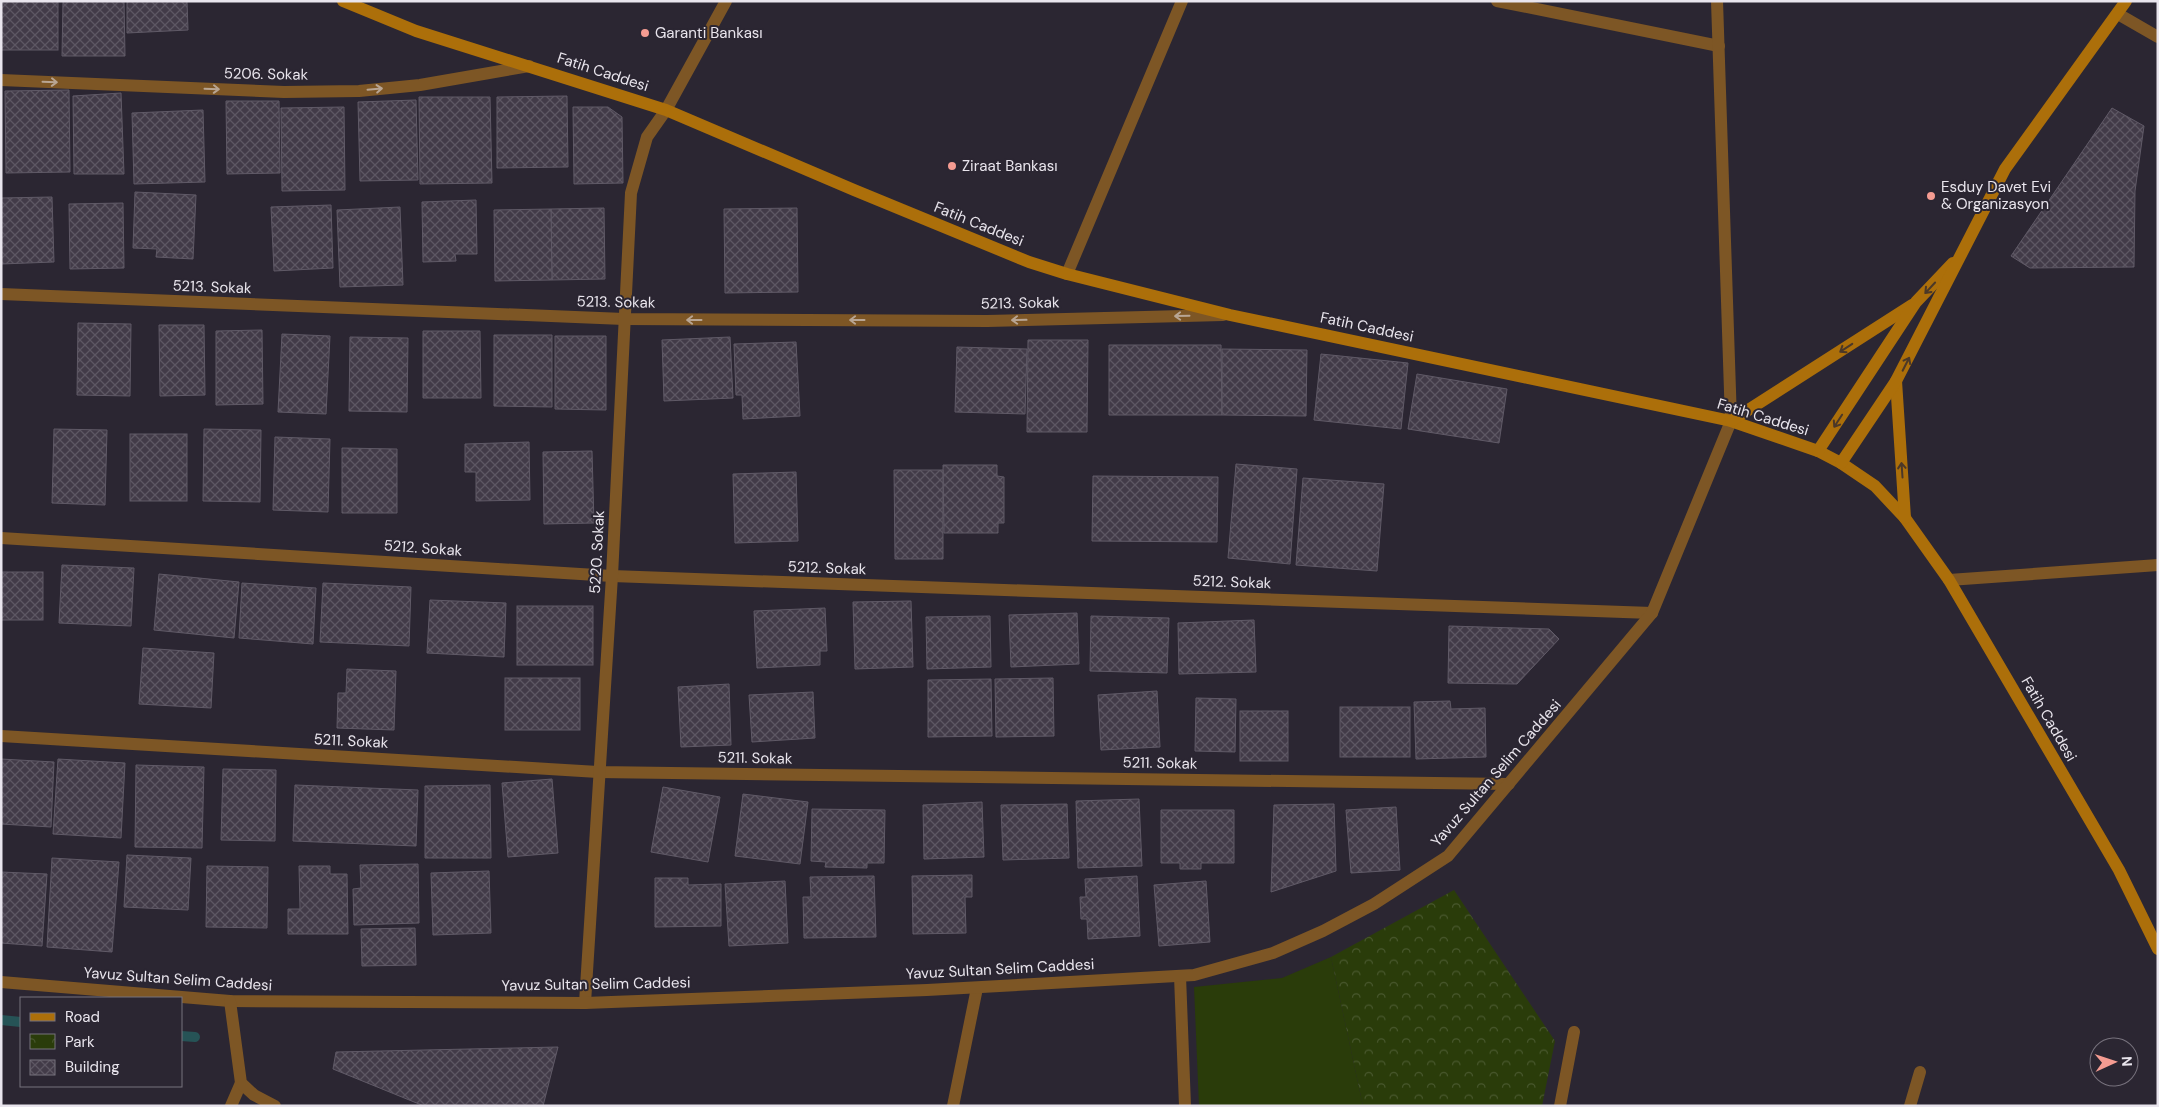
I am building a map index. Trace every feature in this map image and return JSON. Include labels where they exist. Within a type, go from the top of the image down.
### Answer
[{"type":"main road","name":"Fatih Caddesi","points":[[343,1],[416,31],[666,110],[1029,262],[1067,274],[1230,315],[1731,421],[1818,451],[1841,463],[1875,486],[1905,518],[1949,580],[2118,870],[2158,949]]},
{"type":"main road","points":[[1841,463],[1896,381],[2005,169],[2126,1]]},
{"type":"main road","points":[[1818,451],[1916,302],[1964,252]]},
{"type":"main road","points":[[1731,421],[1916,302]]},
{"type":"main road","points":[[1896,381],[1905,518]]},
{"type":"street","name":"5220. Sokak","points":[[584,1003],[612,576],[631,193],[647,136],[666,110],[726,1]]},
{"type":"street","points":[[1067,274],[1182,1]]},
{"type":"street","points":[[1497,1],[1719,46]]},
{"type":"street","points":[[1717,1],[1731,421]]},
{"type":"street","points":[[2118,14],[2158,37]]},
{"type":"street","name":"5206. Sokak","points":[[1,80],[284,92],[358,90],[420,85],[529,66]]},
{"type":"street","name":"5213. Sokak","points":[[1,294],[624,319],[987,321],[1230,315]]},
{"type":"street","name":"Yavuz Sultan Selim Caddesi","points":[[182,997],[230,1001],[584,1003],[977,988],[1194,975],[1273,953],[1323,932],[1374,904],[1448,856],[1652,613],[1731,421]]},
{"type":"street","name":"5212. Sokak","points":[[1,538],[612,576],[1652,613]]},
{"type":"street","points":[[1949,580],[2158,565]]},
{"type":"street","name":"5211. Sokak","points":[[1,736],[598,772],[1509,784]]},
{"type":"street","points":[[1180,976],[1185,1106]]},
{"type":"street","name":"Yavuz Sultan Selim Caddesi","points":[[1,982],[182,997]]},
{"type":"street","points":[[953,1106],[977,988]]},
{"type":"street","points":[[230,1001],[241,1084],[231,1106]]},
{"type":"street","points":[[1560,1106],[1574,1032]]},
{"type":"street","points":[[1910,1106],[1920,1072]]},
{"type":"street","points":[[241,1084],[254,1095],[275,1106]]},
{"type":"green space","points":[[1454,890],[1555,1041],[1542,1106],[1363,1106],[1331,957]]},
{"type":"green space","points":[[1331,957],[1363,1106],[1199,1106],[1194,987],[1282,978]]},
{"type":"building","points":[[1,1],[58,1],[58,50],[1,50]]},
{"type":"building","points":[[63,1],[124,1],[125,56],[62,56]]},
{"type":"building","points":[[127,1],[187,1],[188,30],[127,33]]},
{"type":"building","points":[[69,90],[70,172],[6,173],[5,91]]},
{"type":"building","points":[[121,93],[124,174],[74,174],[73,96]]},
{"type":"building","points":[[567,96],[568,167],[497,168],[497,97]]},
{"type":"building","points":[[419,97],[490,97],[492,183],[420,184]]},
{"type":"building","points":[[416,100],[418,180],[360,181],[358,102]]},
{"type":"building","points":[[226,101],[279,101],[280,173],[227,174]]},
{"type":"building","points":[[344,107],[345,190],[282,191],[281,108]]},
{"type":"building","points":[[573,107],[608,107],[622,117],[623,183],[574,184]]},
{"type":"building","points":[[2112,108],[2144,126],[2135,191],[2134,267],[2030,268],[2011,256]]},
{"type":"building","points":[[203,110],[205,182],[134,184],[132,113]]},
{"type":"building","points":[[135,192],[196,195],[193,259],[156,257],[157,249],[133,248]]},
{"type":"building","points":[[52,197],[54,262],[1,264],[1,198]]},
{"type":"building","points":[[476,200],[477,254],[455,254],[456,261],[423,262],[422,202]]},
{"type":"building","points":[[123,203],[124,268],[70,269],[69,204]]},
{"type":"building","points":[[331,205],[333,268],[274,271],[271,207]]},
{"type":"building","points":[[400,207],[403,285],[340,287],[337,210]]},
{"type":"building","points":[[604,208],[605,279],[552,280],[551,209]]},
{"type":"building","points":[[797,208],[798,292],[725,293],[724,209]]},
{"type":"building","points":[[551,209],[552,280],[495,281],[494,210]]},
{"type":"building","points":[[78,323],[131,324],[130,396],[77,395]]},
{"type":"building","points":[[159,325],[204,325],[205,395],[160,396]]},
{"type":"building","points":[[262,330],[263,404],[216,405],[216,331]]},
{"type":"building","points":[[423,331],[480,331],[481,398],[423,398]]},
{"type":"building","points":[[282,334],[330,336],[326,414],[278,412]]},
{"type":"building","points":[[494,335],[552,335],[552,407],[494,406]]},
{"type":"building","points":[[555,336],[606,336],[606,410],[555,409]]},
{"type":"building","points":[[350,337],[408,338],[407,412],[349,411]]},
{"type":"building","points":[[730,337],[733,398],[664,401],[662,340]]},
{"type":"building","points":[[1028,340],[1088,340],[1087,432],[1027,432]]},
{"type":"building","points":[[796,342],[800,416],[743,419],[742,395],[736,395],[734,344]]},
{"type":"building","points":[[1109,345],[1221,345],[1222,415],[1109,415]]},
{"type":"building","points":[[957,347],[1027,349],[1025,414],[955,412]]},
{"type":"building","points":[[1222,349],[1307,350],[1306,416],[1222,415]]},
{"type":"building","points":[[1321,354],[1408,363],[1401,429],[1314,420]]},
{"type":"building","points":[[1417,374],[1507,389],[1499,443],[1408,429]]},
{"type":"building","points":[[54,429],[107,430],[105,505],[52,503]]},
{"type":"building","points":[[204,429],[261,430],[260,502],[203,501]]},
{"type":"building","points":[[130,434],[187,434],[187,501],[130,501]]},
{"type":"building","points":[[275,437],[330,439],[328,512],[273,510]]},
{"type":"building","points":[[529,442],[530,500],[476,501],[476,472],[465,472],[465,444]]},
{"type":"building","points":[[342,448],[397,449],[397,513],[342,513]]},
{"type":"building","points":[[592,451],[594,523],[544,524],[543,452]]},
{"type":"building","points":[[1236,464],[1297,469],[1290,564],[1228,558]]},
{"type":"building","points":[[943,465],[997,465],[997,476],[1004,477],[1004,523],[998,523],[998,533],[944,533]]},
{"type":"building","points":[[894,470],[943,470],[943,559],[895,559]]},
{"type":"building","points":[[796,472],[798,541],[735,543],[733,474]]},
{"type":"building","points":[[1093,476],[1218,477],[1217,542],[1092,541]]},
{"type":"building","points":[[1303,478],[1384,484],[1377,571],[1296,565]]},
{"type":"building","points":[[62,565],[134,568],[131,626],[59,623]]},
{"type":"building","points":[[1,572],[43,572],[43,620],[1,620]]},
{"type":"building","points":[[159,574],[239,582],[234,638],[154,630]]},
{"type":"building","points":[[242,583],[316,588],[313,644],[239,638]]},
{"type":"building","points":[[323,583],[411,587],[409,646],[320,642]]},
{"type":"building","points":[[430,600],[506,603],[504,657],[427,653]]},
{"type":"building","points":[[911,601],[913,667],[855,669],[853,602]]},
{"type":"building","points":[[517,606],[593,606],[593,665],[517,665]]},
{"type":"building","points":[[825,608],[827,651],[820,651],[820,665],[757,668],[754,611]]},
{"type":"building","points":[[1077,613],[1079,664],[1011,667],[1009,615]]},
{"type":"building","points":[[990,616],[991,667],[927,669],[926,617]]},
{"type":"building","points":[[1091,616],[1169,618],[1167,673],[1090,671]]},
{"type":"building","points":[[1254,620],[1256,672],[1179,674],[1178,623]]},
{"type":"building","points":[[1449,626],[1549,629],[1559,639],[1517,684],[1448,683]]},
{"type":"building","points":[[143,648],[214,653],[211,708],[139,704]]},
{"type":"building","points":[[347,669],[396,671],[394,730],[337,728],[338,693],[346,693]]},
{"type":"building","points":[[505,678],[580,678],[580,730],[505,730]]},
{"type":"building","points":[[1053,678],[1054,736],[996,737],[995,679]]},
{"type":"building","points":[[991,679],[992,736],[928,737],[928,680]]},
{"type":"building","points":[[729,684],[731,745],[681,747],[678,687]]},
{"type":"building","points":[[1157,691],[1160,747],[1101,750],[1098,695]]},
{"type":"building","points":[[813,692],[815,738],[752,742],[749,695]]},
{"type":"building","points":[[1196,698],[1236,699],[1235,752],[1195,751]]},
{"type":"building","points":[[1450,701],[1451,709],[1485,708],[1486,757],[1416,759],[1414,702]]},
{"type":"building","points":[[1340,707],[1410,707],[1410,757],[1340,757]]},
{"type":"building","points":[[1240,711],[1288,711],[1288,761],[1240,761]]},
{"type":"building","points":[[1,759],[54,762],[51,827],[1,824]]},
{"type":"building","points":[[58,759],[125,763],[121,838],[53,834]]},
{"type":"building","points":[[136,765],[204,767],[202,848],[135,847]]},
{"type":"building","points":[[223,769],[276,770],[275,841],[221,840]]},
{"type":"building","points":[[552,779],[558,853],[508,857],[502,783]]},
{"type":"building","points":[[295,785],[418,790],[416,846],[293,841]]},
{"type":"building","points":[[490,785],[491,858],[425,858],[425,786]]},
{"type":"building","points":[[663,787],[720,797],[708,862],[651,852]]},
{"type":"building","points":[[743,794],[808,802],[800,864],[735,856]]},
{"type":"building","points":[[1139,799],[1142,866],[1078,868],[1076,801]]},
{"type":"building","points":[[982,802],[984,857],[924,859],[923,805]]},
{"type":"building","points":[[1067,804],[1069,858],[1003,860],[1001,805]]},
{"type":"building","points":[[1334,804],[1336,871],[1271,892],[1274,805]]},
{"type":"building","points":[[1396,807],[1400,870],[1351,873],[1346,810]]},
{"type":"building","points":[[812,809],[885,810],[884,863],[867,863],[867,868],[825,867],[826,862],[811,861]]},
{"type":"building","points":[[1161,810],[1234,810],[1234,863],[1201,863],[1201,869],[1180,869],[1180,863],[1161,863]]},
{"type":"building","points":[[127,855],[191,858],[188,910],[124,907]]},
{"type":"building","points":[[52,858],[119,862],[112,952],[47,947]]},
{"type":"building","points":[[418,864],[419,923],[354,925],[353,889],[361,888],[360,865]]},
{"type":"building","points":[[207,866],[268,867],[267,928],[206,927]]},
{"type":"building","points":[[299,866],[330,866],[330,874],[347,874],[348,934],[288,934],[288,909],[300,909]]},
{"type":"building","points":[[489,871],[491,933],[433,935],[431,873]]},
{"type":"building","points":[[1,872],[47,874],[42,946],[1,943]]},
{"type":"building","points":[[972,875],[972,897],[965,897],[966,933],[913,934],[912,876]]},
{"type":"building","points":[[874,876],[876,937],[804,938],[803,897],[811,897],[810,877]]},
{"type":"building","points":[[1137,876],[1140,936],[1088,939],[1087,919],[1081,919],[1080,897],[1086,897],[1085,879]]},
{"type":"building","points":[[655,878],[688,878],[688,885],[721,884],[721,926],[655,927]]},
{"type":"building","points":[[785,881],[788,943],[729,946],[725,884]]},
{"type":"building","points":[[1206,881],[1210,942],[1159,946],[1154,885]]},
{"type":"building","points":[[415,928],[416,965],[362,966],[361,929]]},
{"type":"building","points":[[558,1047],[543,1106],[424,1106],[333,1069],[336,1052]]},
{"type":"waterway","points":[[1,1020],[20,1022]]},
{"type":"waterway","points":[[182,1036],[195,1037]]},
{"type":"place","name":"Garanti Bankası","points":[[645,33]]},
{"type":"place","name":"Ziraat Bankası","points":[[952,166]]},
{"type":"place","name":"Esduy Davet Evi & Organizasyon","points":[[1931,196]]}]
